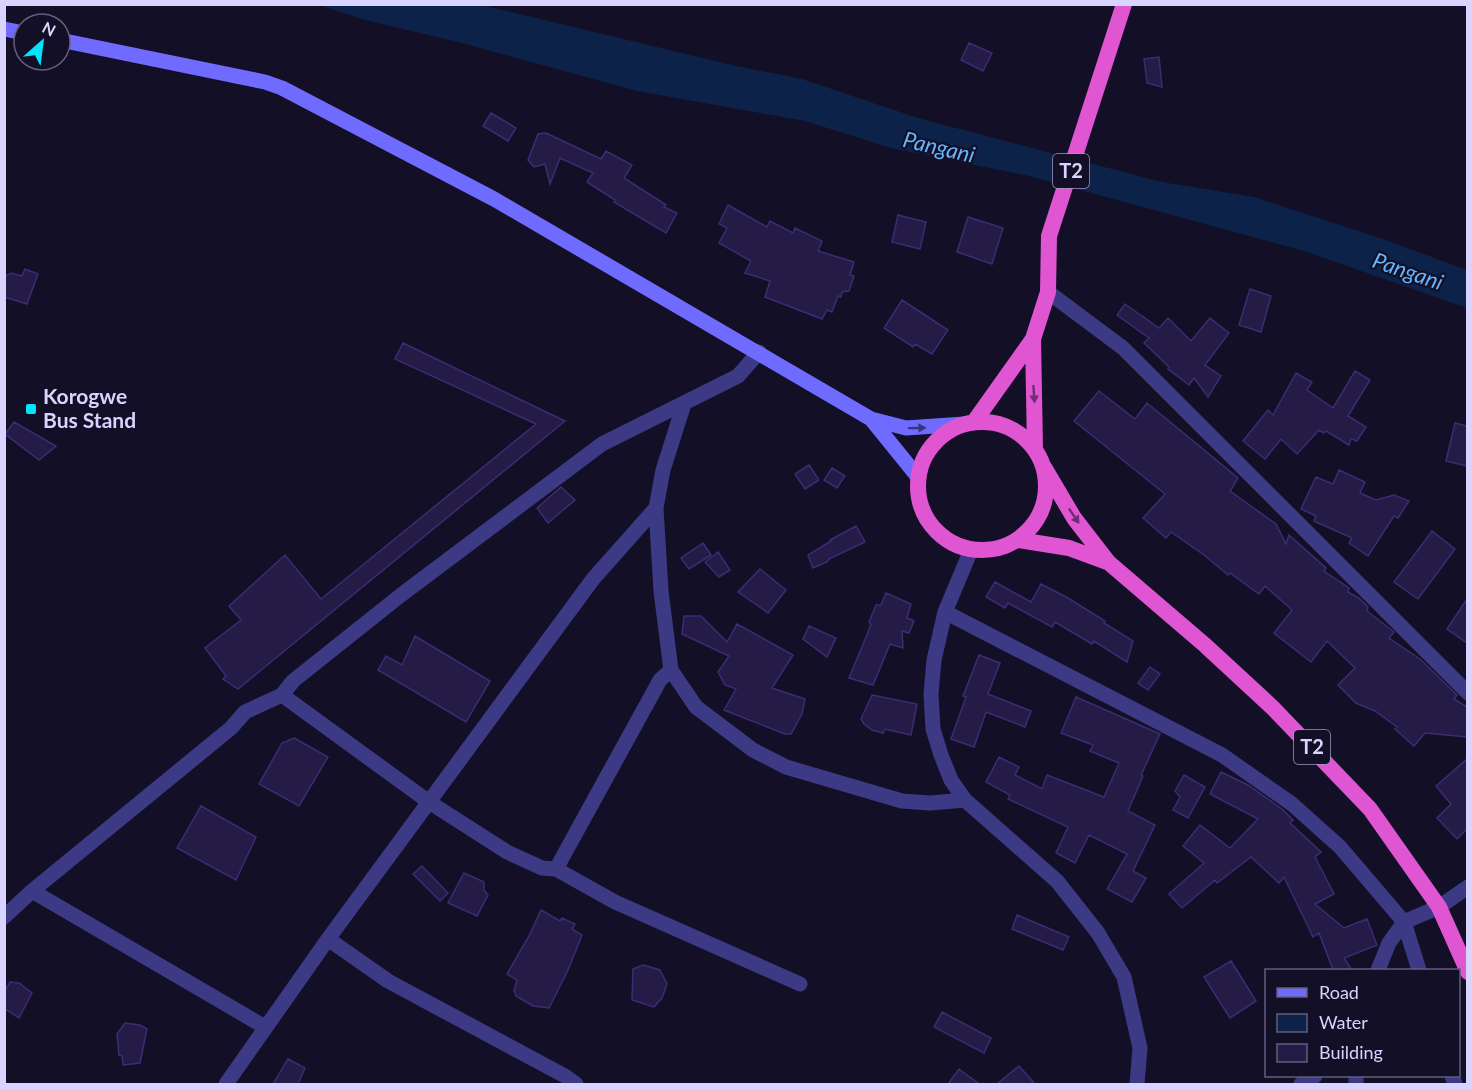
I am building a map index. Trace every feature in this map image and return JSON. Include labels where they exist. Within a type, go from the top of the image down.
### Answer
[{"type":"highway","name":"T2","points":[[1035,449],[1033,339],[1048,292],[1049,236],[1124,4]]},
{"type":"highway","name":"T2","points":[[969,423],[1033,339]]},
{"type":"highway","name":"T2","points":[[918,477],[926,454],[942,435],[969,423],[992,423],[1008,427],[1023,436],[1035,449],[1074,518],[1108,562],[1206,646],[1272,707],[1370,809],[1439,907],[1467,972]]},
{"type":"highway","name":"T2","points":[[971,550],[996,549],[1019,540],[1034,525],[1043,507],[1047,487],[1044,467]]},
{"type":"highway","points":[[918,477],[920,502],[930,524],[948,541],[971,550]]},
{"type":"highway","name":"T2","points":[[1019,540],[1069,548],[1108,562]]},
{"type":"main road","points":[[72,42],[265,82],[282,88],[494,199],[871,419],[906,428],[969,423]]},
{"type":"main road","points":[[871,419],[918,477]]},
{"type":"street","points":[[1048,292],[1123,348],[1467,693]]},
{"type":"street","points":[[4,917],[32,891],[231,728],[244,712],[282,695],[293,681],[401,595],[602,444],[738,376],[759,352]]},
{"type":"street","points":[[684,404],[663,470],[656,508],[661,591],[671,670],[696,707],[753,750],[786,767],[902,801],[930,803],[965,800]]},
{"type":"street","points":[[226,1084],[328,939],[593,579],[656,508]]},
{"type":"street","points":[[971,550],[945,612],[934,660],[931,694],[933,729],[940,755],[951,780],[965,800],[1056,881],[1098,933],[1124,977],[1140,1048],[1137,1084]]},
{"type":"street","points":[[945,612],[1222,755],[1292,804],[1340,847],[1404,921],[1419,969]]},
{"type":"street","points":[[556,870],[660,680],[671,670]]},
{"type":"street","points":[[282,695],[429,802],[507,852],[542,868],[556,870],[615,902],[800,984]]},
{"type":"street","points":[[1378,969],[1389,942],[1404,921],[1439,907],[1467,887]]},
{"type":"street","points":[[32,891],[266,1028]]},
{"type":"street","points":[[328,939],[388,981],[566,1076],[576,1084]]},
{"type":"water","name":"Pangani","points":[[319,5],[482,5],[736,66],[802,79],[918,118],[1162,182],[1254,197],[1386,240],[1467,270],[1467,308],[1304,251],[1029,176],[891,148],[805,121],[637,91],[462,43],[365,20]]},
{"type":"building","points":[[969,43],[992,53],[983,71],[961,60]]},
{"type":"building","points":[[1159,57],[1162,87],[1147,83],[1144,59]]},
{"type":"building","points":[[491,113],[516,128],[508,141],[483,126]]},
{"type":"building","points":[[546,133],[601,159],[606,151],[632,165],[624,178],[666,205],[664,207],[677,213],[666,233],[614,202],[615,200],[587,182],[593,173],[560,158],[550,184],[545,164],[534,167],[528,160],[538,134]]},
{"type":"building","points":[[728,205],[767,227],[770,221],[793,233],[795,228],[822,241],[818,251],[854,262],[850,275],[854,276],[849,291],[842,292],[841,297],[838,296],[832,312],[827,310],[822,319],[765,297],[770,281],[745,273],[751,261],[719,243],[727,228],[719,224]]},
{"type":"building","points":[[898,215],[926,222],[920,249],[892,242]]},
{"type":"building","points":[[968,217],[1003,228],[992,264],[957,252]]},
{"type":"building","points":[[25,269],[38,274],[27,304],[4,297],[4,277],[11,273],[22,276]]},
{"type":"building","points":[[1250,289],[1271,296],[1261,332],[1239,325]]},
{"type":"building","points":[[902,300],[948,330],[932,354],[915,344],[913,347],[884,328]]},
{"type":"building","points":[[1125,304],[1159,328],[1168,318],[1191,341],[1210,318],[1229,333],[1205,365],[1221,376],[1208,397],[1194,378],[1189,385],[1168,369],[1169,367],[1144,343],[1149,338],[1117,315]]},
{"type":"building","points":[[403,343],[565,421],[238,689],[223,679],[226,676],[205,648],[241,620],[229,606],[285,555],[321,599],[536,424],[395,359]]},
{"type":"building","points":[[1355,371],[1370,380],[1348,416],[1366,427],[1357,441],[1351,439],[1349,445],[1326,431],[1324,433],[1319,430],[1297,454],[1281,439],[1265,459],[1243,441],[1268,410],[1273,415],[1296,373],[1312,382],[1307,390],[1333,408]]},
{"type":"building","points":[[1099,391],[1135,419],[1147,403],[1238,478],[1230,491],[1276,524],[1286,544],[1289,535],[1326,568],[1324,571],[1349,588],[1348,592],[1368,607],[1367,611],[1394,632],[1389,638],[1420,659],[1457,695],[1454,699],[1467,707],[1467,737],[1425,733],[1414,746],[1395,729],[1397,727],[1375,711],[1356,703],[1338,685],[1355,668],[1327,641],[1311,662],[1274,633],[1292,610],[1265,586],[1259,594],[1230,573],[1228,575],[1171,532],[1166,538],[1143,518],[1165,494],[1074,421]]},
{"type":"building","points":[[14,422],[56,446],[39,460],[5,434]]},
{"type":"building","points":[[1455,423],[1467,426],[1467,466],[1446,461]]},
{"type":"building","points":[[809,465],[819,480],[805,489],[795,474]]},
{"type":"building","points":[[832,468],[845,476],[837,488],[824,480]]},
{"type":"building","points":[[1339,470],[1365,482],[1360,493],[1376,500],[1394,495],[1409,501],[1398,518],[1394,516],[1368,556],[1349,543],[1352,538],[1314,521],[1316,516],[1301,509],[1316,477],[1333,484]]},
{"type":"building","points":[[561,487],[575,500],[548,523],[537,508]]},
{"type":"building","points":[[856,526],[865,542],[813,568],[808,555]]},
{"type":"building","points":[[1432,531],[1455,549],[1418,599],[1394,582]]},
{"type":"building","points":[[703,543],[711,555],[689,569],[681,558]]},
{"type":"building","points":[[718,552],[730,570],[719,577],[705,562]]},
{"type":"building","points":[[760,569],[786,590],[768,613],[738,592]]},
{"type":"building","points":[[995,582],[1031,602],[1041,584],[1068,598],[1133,641],[1127,662],[1094,641],[1092,644],[1055,622],[1052,627],[1008,603],[1005,608],[986,597]]},
{"type":"building","points":[[886,593],[911,604],[907,618],[914,621],[909,633],[902,631],[903,648],[890,644],[873,685],[849,678],[871,624],[869,622],[876,605],[881,605]]},
{"type":"building","points":[[1467,599],[1467,643],[1447,629]]},
{"type":"building","points":[[684,616],[701,616],[727,642],[737,624],[793,655],[772,688],[805,699],[802,714],[791,734],[785,734],[724,710],[736,689],[725,685],[718,672],[729,656],[682,634]]},
{"type":"building","points":[[809,626],[836,638],[827,657],[803,639]]},
{"type":"building","points":[[415,636],[490,681],[466,722],[378,670],[386,656],[402,665]]},
{"type":"building","points":[[979,655],[1000,663],[988,694],[1031,711],[1025,727],[986,712],[974,747],[951,739],[966,697],[963,696]]},
{"type":"building","points":[[1150,667],[1160,674],[1148,690],[1138,683]]},
{"type":"building","points":[[872,695],[917,704],[911,735],[885,729],[883,733],[872,730],[864,724],[861,719]]},
{"type":"building","points":[[1076,697],[1160,734],[1141,775],[1143,776],[1128,811],[1155,825],[1133,871],[1146,878],[1132,902],[1107,889],[1127,854],[1089,835],[1075,863],[1056,853],[1068,827],[1008,799],[1010,795],[986,782],[999,757],[1019,767],[1015,775],[1042,789],[1047,775],[1104,797],[1119,763],[1090,751],[1093,745],[1061,733]]},
{"type":"building","points":[[294,738],[328,757],[299,806],[259,784],[282,743]]},
{"type":"building","points":[[1467,759],[1467,829],[1457,839],[1437,818],[1451,804],[1436,786]]},
{"type":"building","points":[[1221,772],[1248,785],[1282,809],[1293,820],[1290,823],[1321,852],[1315,857],[1334,894],[1315,904],[1344,928],[1367,919],[1377,945],[1344,958],[1351,969],[1333,969],[1319,933],[1313,937],[1284,877],[1279,883],[1251,857],[1217,883],[1215,880],[1182,908],[1169,894],[1204,863],[1183,846],[1200,825],[1230,848],[1258,819],[1210,794]]},
{"type":"building","points":[[1184,775],[1205,787],[1188,818],[1173,810],[1180,797],[1175,791]]},
{"type":"building","points":[[201,806],[256,837],[236,880],[177,848]]},
{"type":"building","points":[[422,866],[448,893],[440,901],[413,874]]},
{"type":"building","points":[[464,873],[484,882],[484,890],[488,895],[477,916],[448,903]]},
{"type":"building","points":[[541,910],[560,921],[562,918],[575,924],[572,929],[582,935],[549,1008],[533,1006],[516,996],[514,990],[517,980],[507,974]]},
{"type":"building","points":[[1017,915],[1069,937],[1063,950],[1012,929]]},
{"type":"building","points":[[1231,961],[1256,1001],[1230,1018],[1204,977]]},
{"type":"building","points":[[643,965],[660,970],[667,984],[662,998],[654,1007],[632,1000],[633,969]]},
{"type":"building","points":[[10,982],[19,983],[32,993],[19,1018],[4,1008],[4,993]]},
{"type":"building","points":[[942,1012],[991,1038],[984,1053],[934,1027]]},
{"type":"building","points":[[125,1023],[140,1025],[147,1029],[140,1063],[123,1065],[122,1056],[119,1055],[117,1034]]},
{"type":"building","points":[[288,1059],[305,1068],[298,1084],[273,1084]]},
{"type":"building","points":[[1019,1066],[1035,1084],[997,1084]]},
{"type":"building","points":[[959,1069],[979,1084],[948,1084]]},
{"type":"place","name":"Korogwe Bus Stand","points":[[31,409]]}]
